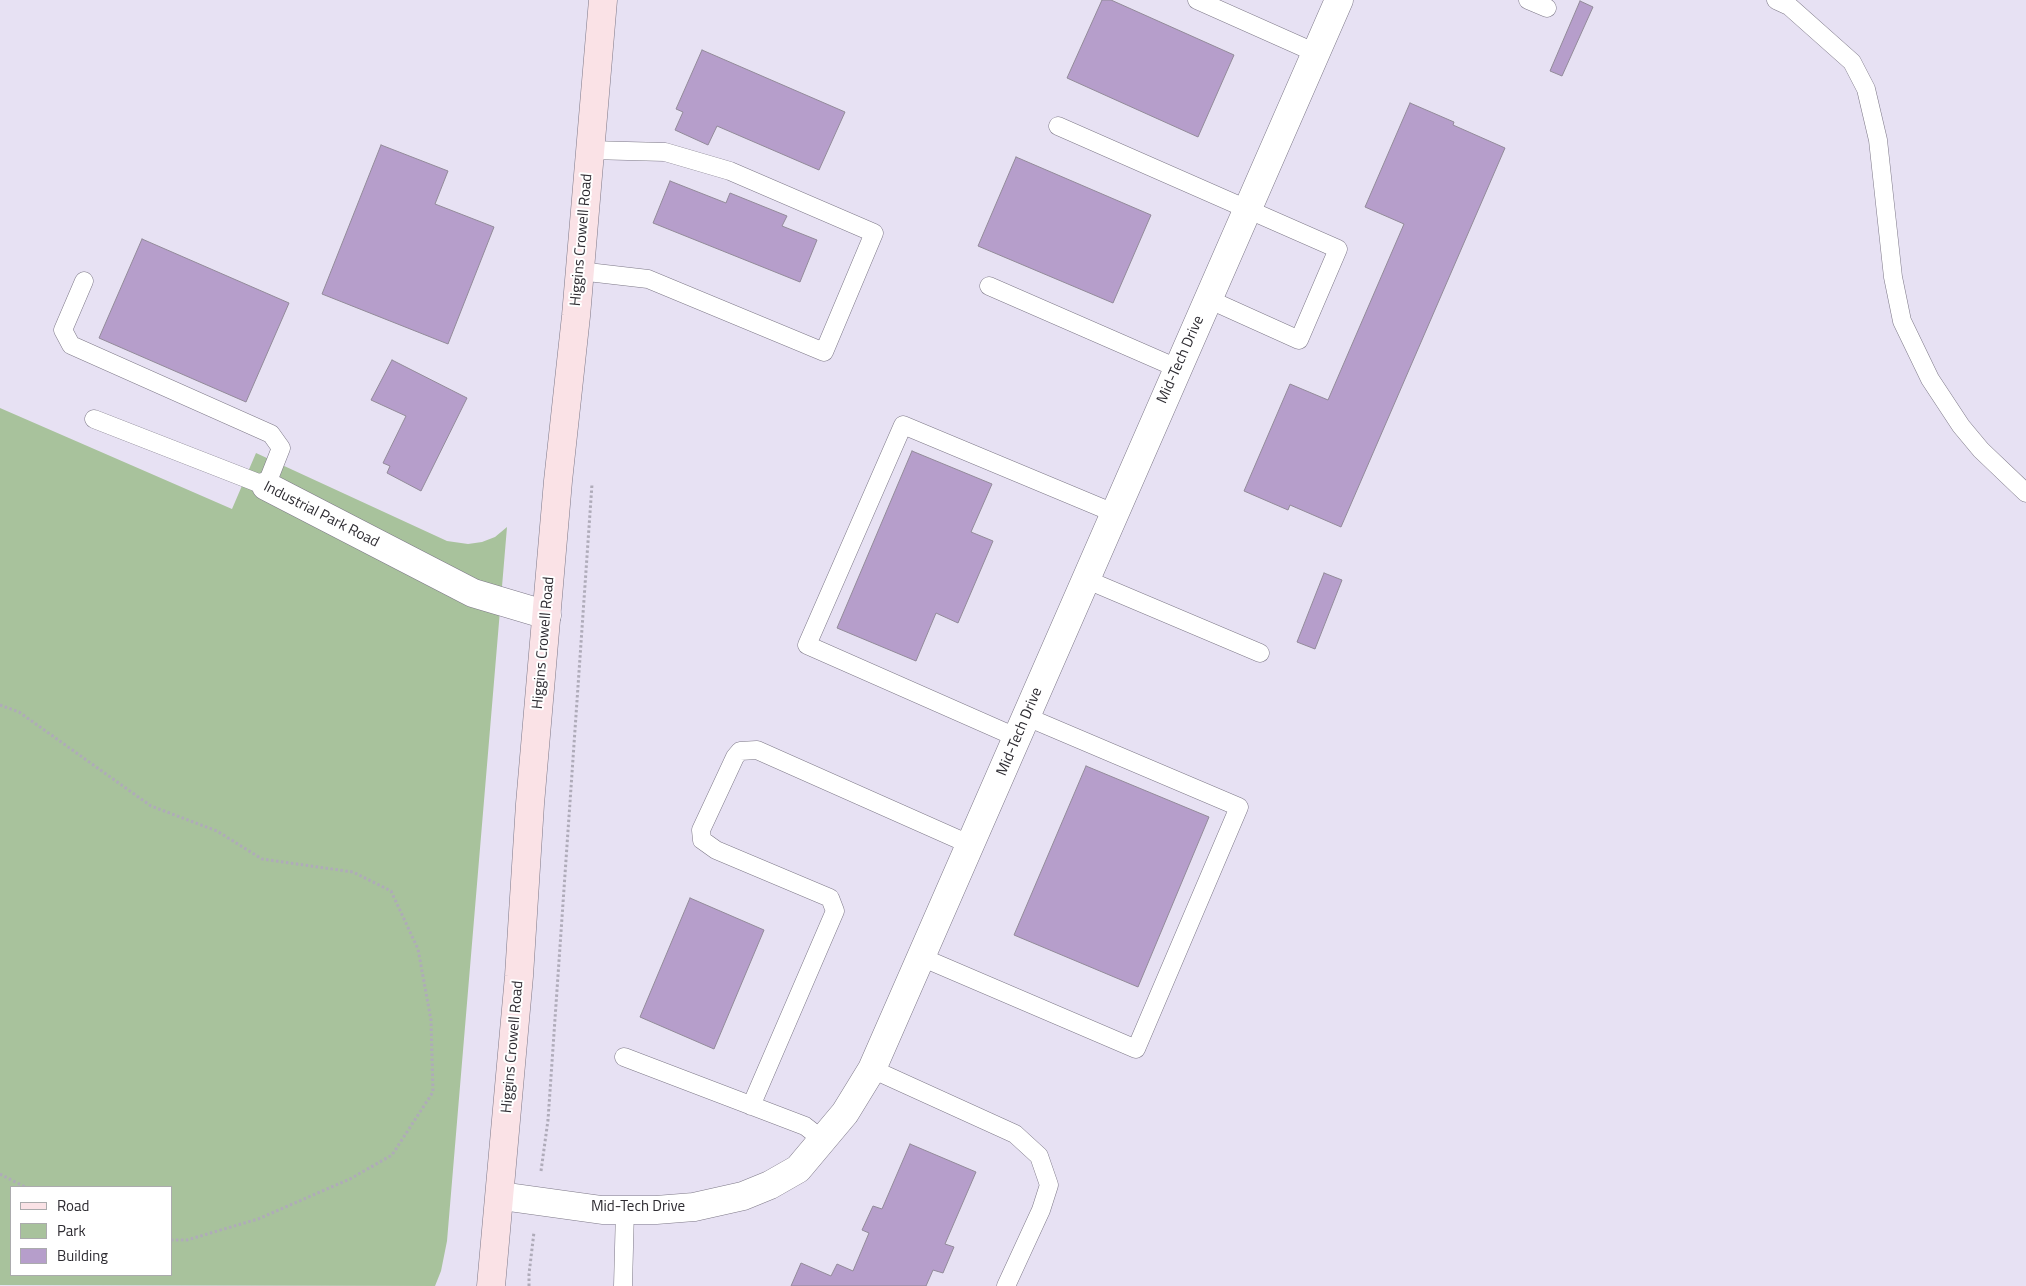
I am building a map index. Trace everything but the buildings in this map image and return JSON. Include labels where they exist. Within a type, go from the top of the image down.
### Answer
[{"type":"main road","name":"Higgins Crowell Road","points":[[491,1286],[501,1196],[519,976],[530,804],[558,481],[580,271],[603,0]]},
{"type":"street","name":"Mid-Tech Drive","points":[[501,1196],[602,1210],[656,1210],[694,1207],[743,1196],[770,1185],[798,1169],[845,1113],[872,1068],[971,845],[1177,368],[1339,0]]},
{"type":"street","name":"Industrial Park Road","points":[[266,486],[473,593],[547,615]]},
{"type":"lane","points":[[1197,0],[1316,53]]},
{"type":"lane","points":[[1528,0],[1547,8]]},
{"type":"lane","points":[[1776,0],[1789,6],[1852,62],[1866,89],[1878,140],[1893,277],[1902,321],[1930,379],[1961,426],[1981,450],[2026,493]]},
{"type":"lane","points":[[1058,126],[1338,249],[1299,340],[1208,298]]},
{"type":"lane","points":[[580,271],[648,280],[824,352],[874,233],[730,170],[665,152],[590,150]]},
{"type":"lane","points":[[84,281],[63,330],[71,345],[271,434],[281,448],[266,486]]},
{"type":"lane","points":[[989,286],[1177,368]]},
{"type":"lane","name":"Industrial Park Road","points":[[94,419],[266,486]]},
{"type":"lane","points":[[921,957],[1136,1049],[1239,807],[807,645],[902,425],[1114,513]]},
{"type":"lane","points":[[1085,580],[1260,653]]},
{"type":"lane","points":[[751,1106],[836,912],[830,898],[716,850],[702,840],[701,830],[735,757],[740,751],[756,750],[971,845]]},
{"type":"lane","points":[[624,1057],[806,1126],[823,1140]]},
{"type":"lane","points":[[872,1068],[1015,1134],[1039,1156],[1049,1186],[1041,1210],[1006,1286]]},
{"type":"lane","points":[[623,1286],[625,1210]]},
{"type":"path","points":[[548,1120],[592,476]]},
{"type":"path","points":[[0,705],[19,712],[151,806],[217,831],[262,859],[353,872],[392,891],[418,949],[431,1020],[433,1092],[392,1155],[350,1179],[258,1219],[187,1240],[172,1240]]},
{"type":"path","points":[[0,1174],[22,1186]]},
{"type":"path","points":[[529,1274],[529,1286]]},
{"type":"green space","points":[[0,408],[232,509],[256,453],[447,541],[468,544],[482,542],[495,537],[507,527],[447,1241],[441,1271],[435,1286],[0,1285]]}]
